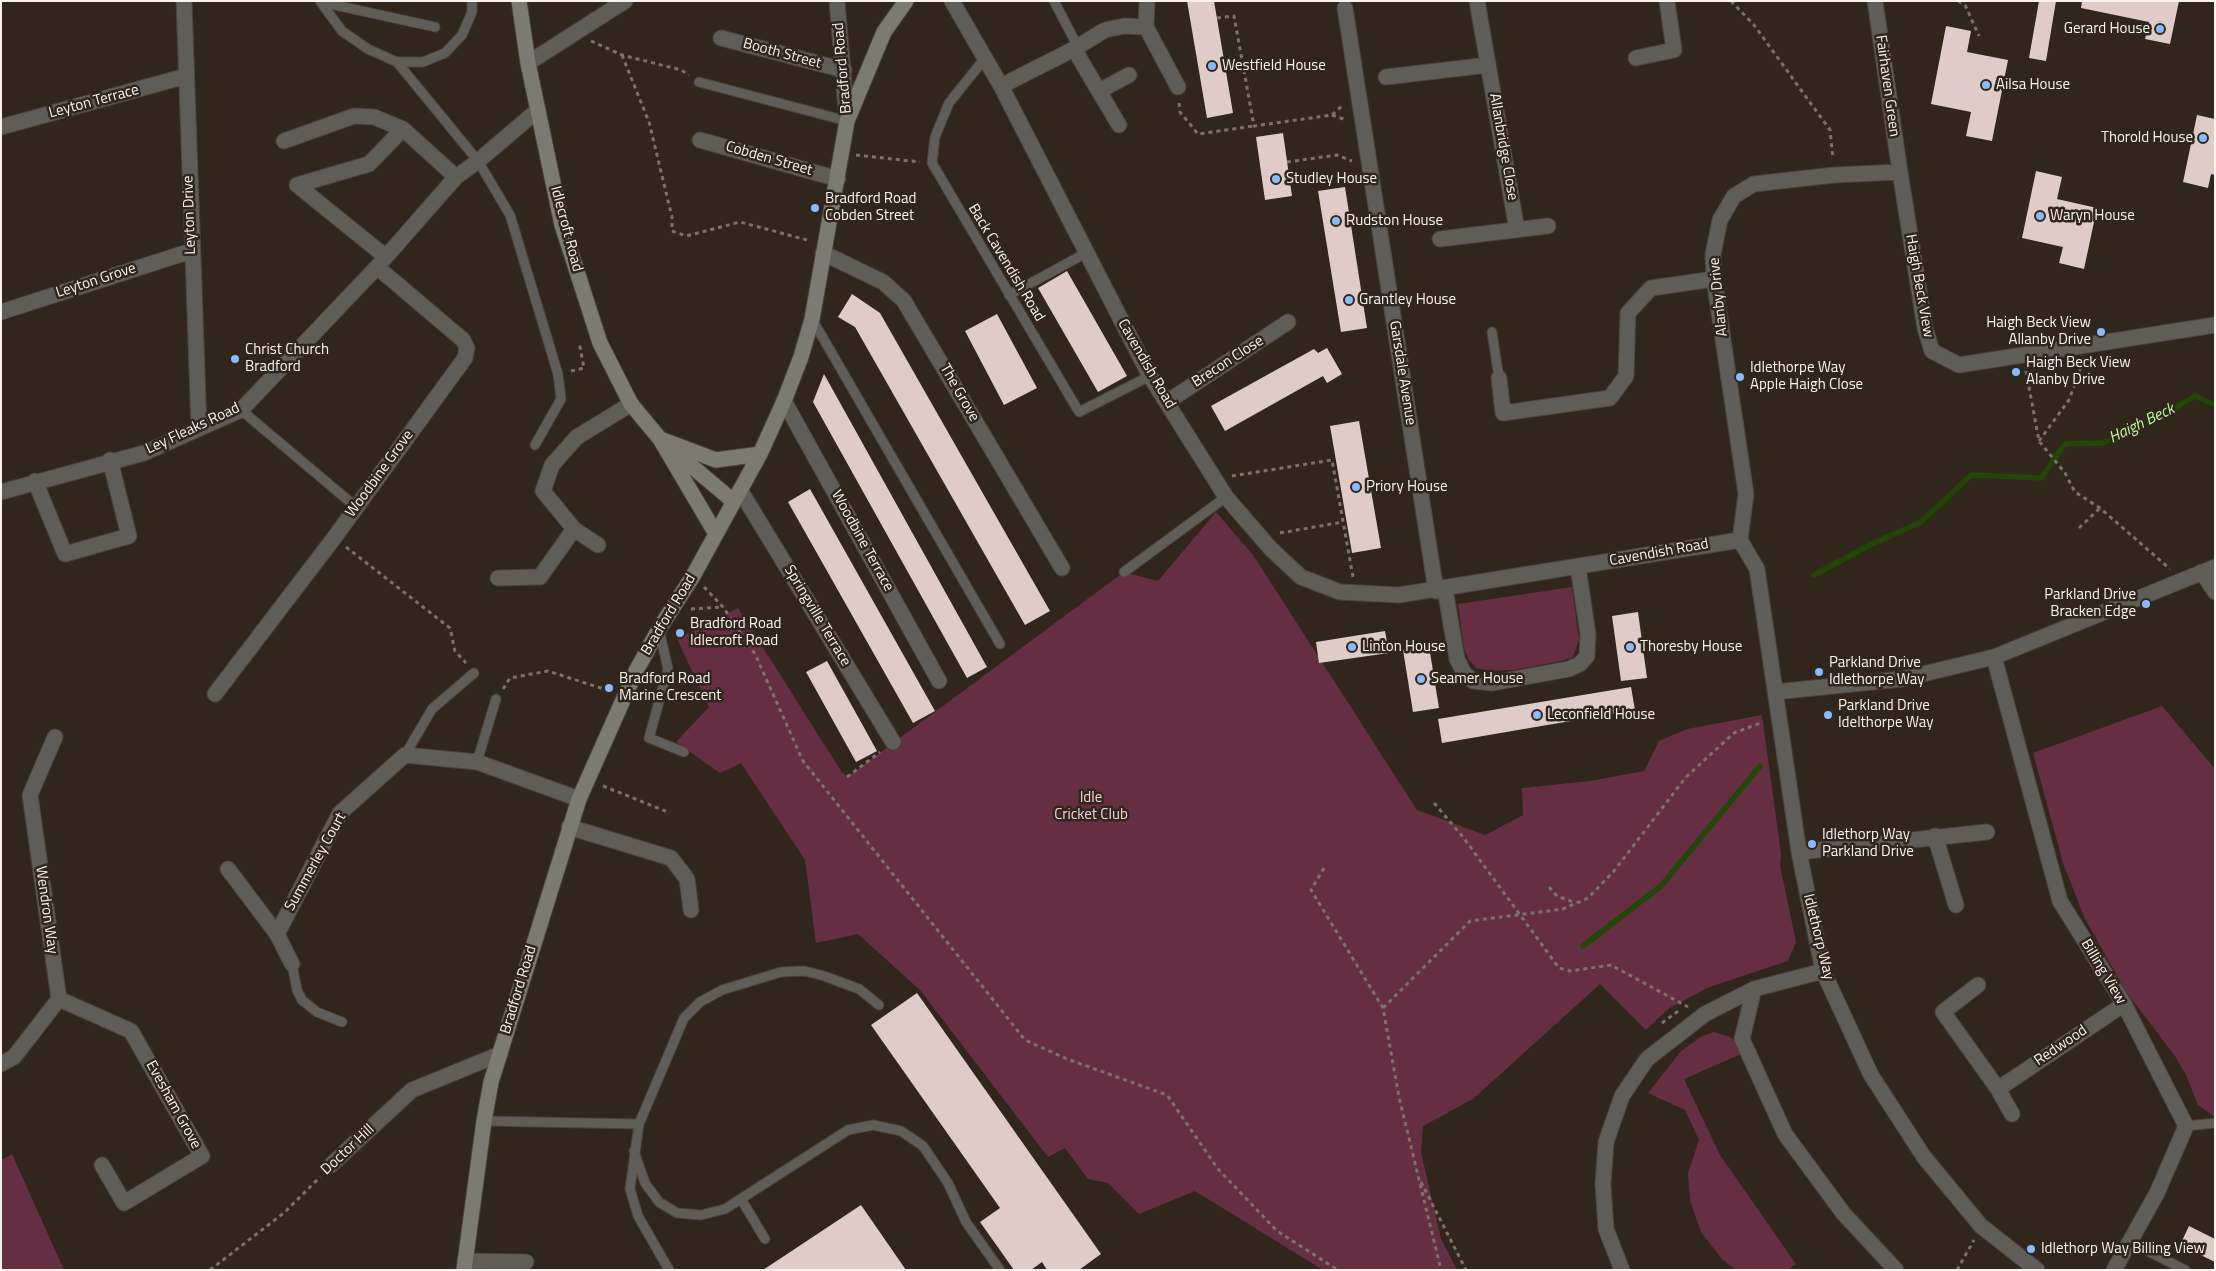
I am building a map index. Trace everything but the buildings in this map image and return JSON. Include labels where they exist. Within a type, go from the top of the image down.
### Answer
[{"type":"street","name":"Leyton Drive","points":[[184,1],[199,428]]},
{"type":"street","name":"Idlecroft Road","points":[[519,1],[528,63],[562,225],[600,343],[631,404],[660,439],[716,534]]},
{"type":"street","points":[[528,63],[625,1]]},
{"type":"street","name":"Bradford Road","points":[[526,1262],[465,1265],[484,1121],[500,1054],[569,828],[586,780],[625,695],[659,629],[693,576],[760,454],[801,357],[812,319],[847,122],[837,1]]},
{"type":"street","points":[[847,122],[884,32],[906,1]]},
{"type":"street","name":"Cavendish Road","points":[[952,1],[1001,86],[1150,376],[1226,497],[1260,536],[1301,577],[1340,592],[1399,595],[1440,590],[1740,540]]},
{"type":"street","points":[[1147,1],[1146,27],[1178,87]]},
{"type":"street","name":"Allanbridge Close","points":[[1477,1],[1517,230]]},
{"type":"street","points":[[1636,58],[1674,50],[1667,1]]},
{"type":"street","name":"Fairhaven Green","points":[[1875,1],[1900,172]]},
{"type":"street","name":"Garsdale Avenue","points":[[1345,8],[1440,590]]},
{"type":"street","points":[[1001,86],[1076,48],[1106,30],[1124,26],[1146,27]]},
{"type":"street","name":"Booth Street","points":[[721,38],[844,70]]},
{"type":"street","points":[[1076,48],[1119,125]]},
{"type":"street","points":[[1386,77],[1488,65]]},
{"type":"street","points":[[1099,90],[1129,75]]},
{"type":"street","name":"Leyton Terrace","points":[[1,127],[186,76]]},
{"type":"street","name":"Ley Fleaks Road","points":[[1,492],[144,452],[241,410],[381,262],[456,177],[478,161],[538,110]]},
{"type":"street","points":[[284,141],[354,116],[374,117],[403,129],[456,177]]},
{"type":"street","points":[[381,262],[297,186],[369,164],[403,129]]},
{"type":"street","name":"Cobden Street","points":[[700,140],[838,179]]},
{"type":"street","name":"Alanby Drive","points":[[1740,540],[1746,494],[1714,279],[1713,254],[1720,220],[1734,196],[1754,184],[1834,175],[1900,172]]},
{"type":"street","name":"Haigh Beck View","points":[[1900,172],[1925,328],[1932,351],[1959,364],[2024,356],[2215,325]]},
{"type":"street","points":[[1440,239],[1548,226]]},
{"type":"street","name":"The Grove","points":[[824,249],[883,282],[904,301],[1062,568]]},
{"type":"street","name":"Leyton Grove","points":[[1,312],[192,251]]},
{"type":"street","name":"Woodbine Grove","points":[[215,694],[334,538],[465,358],[467,348],[462,340],[381,262]]},
{"type":"street","points":[[1499,378],[1502,413],[1610,398],[1626,376],[1628,314],[1650,288],[1714,279]]},
{"type":"street","name":"Brecon Close","points":[[1167,402],[1288,322]]},
{"type":"street","name":"Woodbine Terrace","points":[[784,401],[939,681]]},
{"type":"street","points":[[598,545],[574,529],[544,491],[552,465],[577,437],[631,404]]},
{"type":"street","name":"Idlecroft Road","points":[[660,439],[716,460],[760,454]]},
{"type":"street","name":"Idlecroft Road","points":[[660,439],[736,495]]},
{"type":"street","points":[[35,481],[65,554],[129,536],[110,460]]},
{"type":"street","name":"Springville Terrace","points":[[736,495],[893,742]]},
{"type":"street","points":[[498,578],[540,577],[574,529]]},
{"type":"street","name":"Idlethorp Way","points":[[1740,540],[1757,569],[1799,852],[1823,971],[1871,1075],[1924,1158],[1981,1226],[2037,1270]]},
{"type":"street","points":[[1440,590],[1457,658],[1464,673],[1473,681],[1492,683],[1569,669],[1580,664],[1587,656],[1588,634],[1578,567]]},
{"type":"street","points":[[1775,692],[1902,679],[1994,656],[2208,570],[2215,592]]},
{"type":"street","name":"Billing View","points":[[1994,656],[2060,901],[2124,1004],[2186,1126]]},
{"type":"street","name":"Wendron Way","points":[[54,737],[30,795],[59,999]]},
{"type":"street","points":[[405,755],[477,762],[579,798]]},
{"type":"street","name":"Summerley Court","points":[[277,934],[340,813],[405,755]]},
{"type":"street","points":[[569,828],[671,858],[687,880],[691,910]]},
{"type":"street","points":[[1799,852],[1935,836],[1987,832]]},
{"type":"street","points":[[1935,836],[1956,905]]},
{"type":"street","name":"Summerley Court","points":[[228,869],[277,934],[292,964]]},
{"type":"street","points":[[1622,1270],[1606,1228],[1603,1184],[1606,1142],[1622,1096],[1647,1059],[1705,1014],[1754,989],[1823,971]]},
{"type":"street","points":[[1978,985],[1943,1012],[1998,1089],[2012,1114]]},
{"type":"street","points":[[1754,989],[1742,1039],[1785,1134],[1842,1213],[1896,1270]]},
{"type":"street","points":[[1,1064],[14,1057],[59,999]]},
{"type":"street","name":"Evesham Grove","points":[[59,999],[131,1031],[202,1156],[124,1203],[102,1165]]},
{"type":"street","name":"Redwood","points":[[1998,1089],[2124,1004]]},
{"type":"street","name":"Doctor Hill","points":[[331,1166],[412,1090],[500,1054]]},
{"type":"street","points":[[2114,1270],[2157,1193],[2186,1126]]},
{"type":"lane","points":[[320,2],[342,31],[368,49],[397,62],[424,62],[445,53],[462,35],[472,12],[472,1]]},
{"type":"lane","points":[[1054,1],[1076,48]]},
{"type":"lane","points":[[320,2],[435,27]]},
{"type":"lane","points":[[932,164],[935,137],[949,103],[985,58]]},
{"type":"lane","points":[[397,62],[478,161],[510,215],[558,374],[561,399],[535,445]]},
{"type":"lane","points":[[699,82],[847,122]]},
{"type":"lane","name":"Back Cavendish Road","points":[[932,164],[1008,296],[1079,412],[1150,376]]},
{"type":"lane","points":[[1008,296],[1086,253]]},
{"type":"lane","points":[[812,319],[1000,644]]},
{"type":"lane","points":[[1492,332],[1499,378]]},
{"type":"lane","points":[[241,410],[356,507]]},
{"type":"lane","points":[[1124,572],[1226,497]]},
{"type":"lane","points":[[659,629],[668,669],[649,738],[684,752]]},
{"type":"lane","points":[[405,755],[432,709],[474,673]]},
{"type":"lane","points":[[477,762],[496,699]]},
{"type":"lane","points":[[292,964],[297,990],[302,1000],[317,1012],[342,1022]]},
{"type":"lane","points":[[669,1270],[638,1216],[630,1189],[639,1124],[684,1018],[700,1002],[722,990],[780,972],[805,971],[859,989],[878,1005]]},
{"type":"lane","points":[[484,1121],[639,1124]]},
{"type":"lane","points":[[2186,1126],[2215,1123]]},
{"type":"lane","points":[[634,1151],[645,1183],[659,1202],[676,1213],[701,1215],[725,1209],[848,1130],[873,1125],[901,1131],[923,1146],[948,1183],[966,1222],[1000,1270]]},
{"type":"lane","points":[[741,1199],[765,1239]]},
{"type":"lane","points":[[2130,1242],[2185,1270]]},
{"type":"path","points":[[1731,1],[1754,25],[1830,130],[1834,175]]},
{"type":"path","points":[[1958,1],[1965,5],[1979,36]]},
{"type":"path","points":[[1217,18],[1234,16],[1254,126]]},
{"type":"path","points":[[574,33],[622,55],[681,70],[699,82]]},
{"type":"path","points":[[622,55],[649,122],[672,217],[672,231],[686,236],[740,222],[824,249]]},
{"type":"path","points":[[1178,87],[1180,112],[1198,134],[1332,115],[1349,122]]},
{"type":"path","points":[[1332,115],[1346,102]]},
{"type":"path","points":[[841,153],[932,164]]},
{"type":"path","points":[[1287,162],[1336,156],[1355,162]]},
{"type":"path","points":[[558,374],[584,368],[580,347],[600,343]]},
{"type":"path","points":[[2039,440],[2069,400],[2089,345]]},
{"type":"path","points":[[2024,356],[2039,440],[2065,473],[2075,492],[2100,508],[2184,581]]},
{"type":"path","points":[[1215,478],[1332,460],[1355,592]]},
{"type":"path","points":[[2079,528],[2100,508]]},
{"type":"path","points":[[1260,536],[1343,522]]},
{"type":"path","points":[[334,538],[450,628],[456,651],[474,673]]},
{"type":"path","points":[[693,576],[723,607],[755,654],[803,761],[1025,1040],[1067,1059],[1167,1095],[1218,1169],[1277,1231],[1338,1270]]},
{"type":"path","points":[[671,610],[723,607]]},
{"type":"path","points":[[496,699],[510,678],[548,671],[625,695]]},
{"type":"path","points":[[1383,1008],[1470,921],[1563,909],[1588,898],[1614,871],[1686,777],[1734,733],[1778,716]]},
{"type":"path","points":[[847,777],[893,742]]},
{"type":"path","points":[[586,780],[670,813]]},
{"type":"path","points":[[1434,803],[1463,837],[1559,968],[1570,971],[1611,965],[1686,1006],[1705,1014]]},
{"type":"path","points":[[1324,868],[1311,890],[1383,1008],[1399,1097],[1441,1270]]},
{"type":"path","points":[[1549,888],[1557,896],[1576,903]]},
{"type":"path","name":"Doctor Hill","points":[[210,1270],[285,1212],[331,1166]]},
{"type":"path","points":[[1419,1177],[1466,1270]]},
{"type":"path","points":[[1958,1270],[1981,1226]]},
{"type":"green space","name":"Idle Cricket Club","points":[[1216,512],[1253,555],[1417,810],[1485,835],[1523,815],[1522,788],[1590,781],[1644,771],[1659,741],[1687,729],[1762,715],[1781,854],[1780,865],[1796,942],[1788,961],[1707,988],[1668,1009],[1646,1030],[1600,984],[1473,1099],[1423,1126],[1421,1152],[1441,1239],[1457,1270],[1323,1270],[1195,1191],[1139,1214],[1108,1183],[1088,1179],[1065,1148],[1048,1157],[920,990],[858,934],[816,943],[805,860],[741,763],[720,773],[676,742],[709,707],[677,639],[738,608],[841,771],[847,777],[1124,572],[1158,581]]},
{"type":"green space","points":[[1572,587],[1579,640],[1573,657],[1562,661],[1513,670],[1487,671],[1476,668],[1469,660],[1464,648],[1458,604]]},
{"type":"green space","points":[[2162,706],[2215,769],[2215,1117],[2198,1105],[2186,1075],[2175,1056],[2127,993],[2085,919],[2063,863],[2033,753]]},
{"type":"green space","points":[[1714,1032],[1730,1037],[1738,1044],[1741,1054],[1684,1079],[1720,1155],[1796,1264],[1788,1270],[1736,1270],[1722,1259],[1701,1232],[1690,1200],[1688,1173],[1699,1140],[1685,1110],[1648,1093],[1681,1051],[1702,1036]]},
{"type":"green space","points":[[12,1154],[64,1270],[1,1270],[1,1160]]},
{"type":"waterway","name":"Haigh Beck","points":[[1814,575],[1872,544],[1921,522],[1971,475],[2041,478],[2065,444],[2102,443],[2157,419],[2195,396],[2215,405]]},
{"type":"waterway","points":[[1583,946],[1661,886],[1760,766]]},
{"type":"place","name":"Gerard House","points":[[2160,29]]},
{"type":"place","name":"Westfield House","points":[[1212,66]]},
{"type":"place","name":"Ailsa House","points":[[1986,85]]},
{"type":"place","name":"Thorold House","points":[[2203,138]]},
{"type":"place","name":"Studley House","points":[[1276,179]]},
{"type":"place","name":"Bradford Road Cobden Street","points":[[815,208]]},
{"type":"place","name":"Waryn House","points":[[2040,216]]},
{"type":"place","name":"Rudston House","points":[[1336,221]]},
{"type":"place","name":"Grantley House","points":[[1349,300]]},
{"type":"place","name":"Haigh Beck View Allanby Drive","points":[[2101,332]]},
{"type":"place","name":"Christ Church Bradford","points":[[235,359]]},
{"type":"place","name":"Haigh Beck View Alanby Drive","points":[[2016,372]]},
{"type":"place","name":"Idlethorpe Way Apple Haigh Close","points":[[1740,377]]},
{"type":"place","name":"Priory House","points":[[1356,487]]},
{"type":"place","name":"Parkland Drive Bracken Edge","points":[[2146,604]]},
{"type":"place","name":"Bradford Road Idlecroft Road","points":[[680,633]]},
{"type":"place","name":"Linton House","points":[[1352,647]]},
{"type":"place","name":"Thoresby House","points":[[1630,647]]},
{"type":"place","name":"Parkland Drive Idlethorpe Way","points":[[1819,672]]},
{"type":"place","name":"Seamer House","points":[[1421,679]]},
{"type":"place","name":"Bradford Road Marine Crescent","points":[[609,688]]},
{"type":"place","name":"Leconfield House","points":[[1537,715]]},
{"type":"place","name":"Parkland Drive Idelthorpe Way","points":[[1828,715]]},
{"type":"place","name":"Idlethorp Way Parkland Drive","points":[[1812,844]]},
{"type":"place","name":"Idlethorp Way Billing View","points":[[2031,1249]]}]
